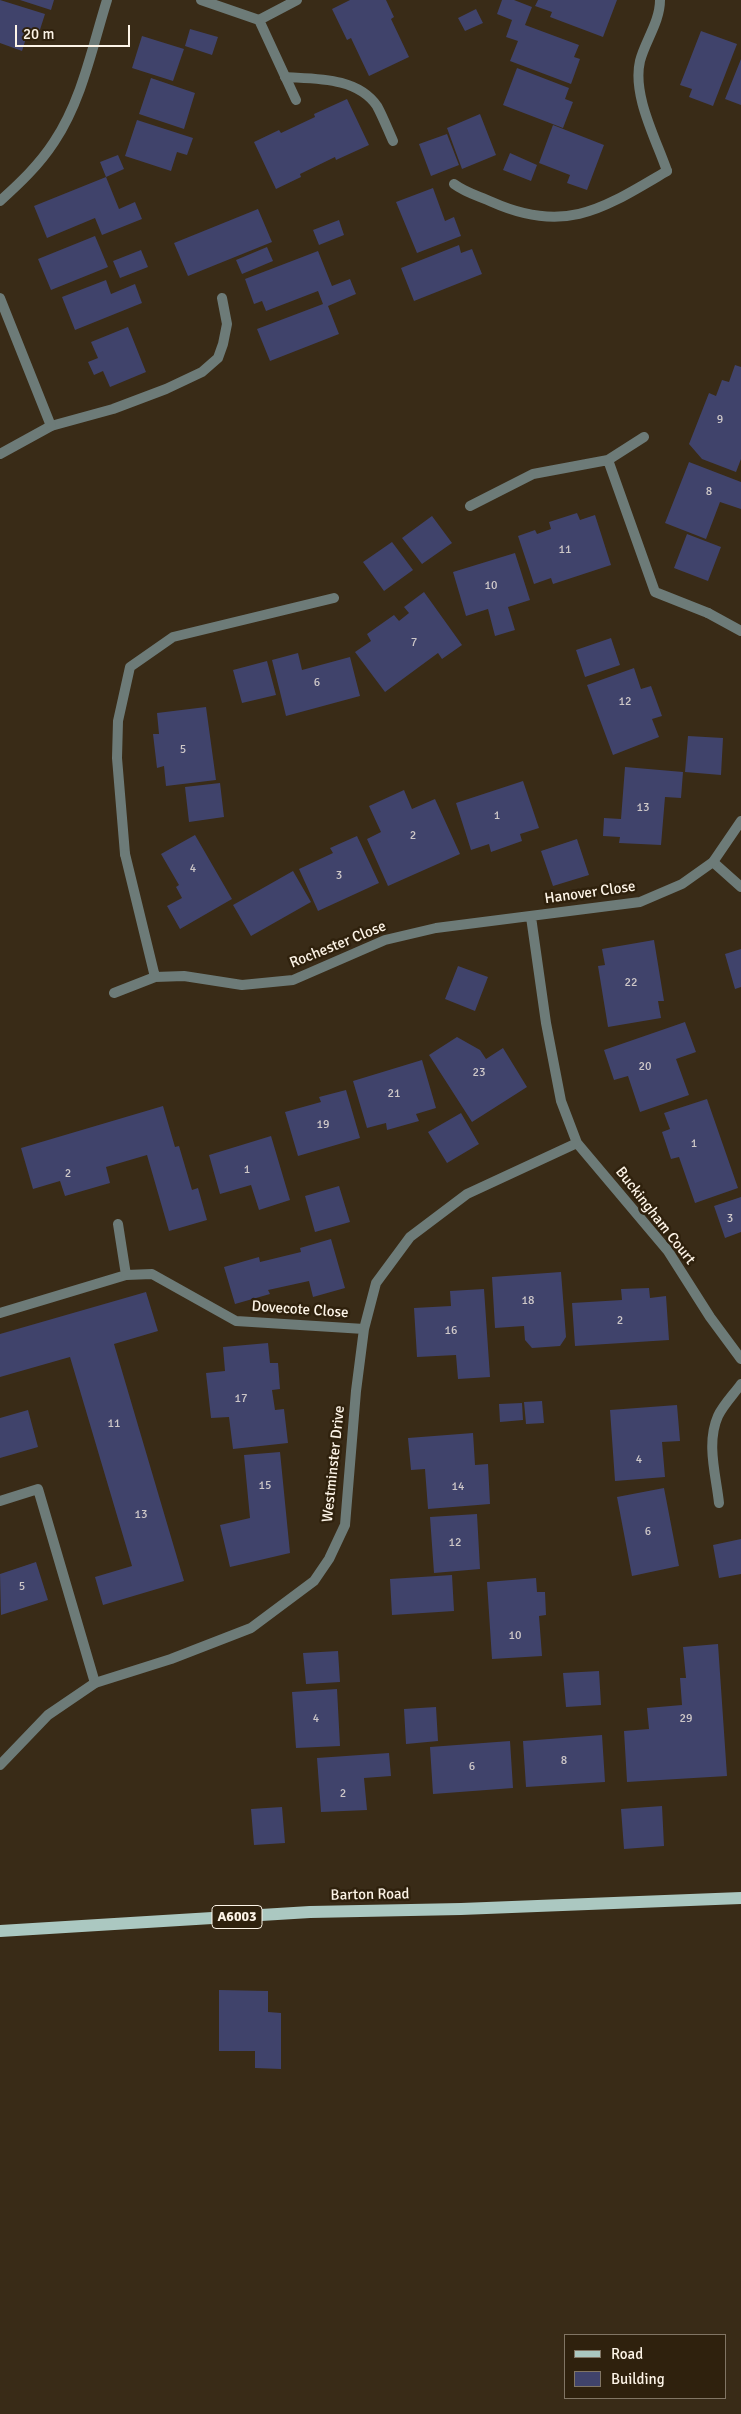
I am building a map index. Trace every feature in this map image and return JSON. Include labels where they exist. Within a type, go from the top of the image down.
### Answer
[{"type":"main road","name":"Barton Road","points":[[0,1931],[310,1912],[461,1909],[741,1898]]},
{"type":"street","points":[[0,201],[39,163],[66,122],[76,101],[108,0]]},
{"type":"street","points":[[201,0],[259,20],[298,0]]},
{"type":"street","points":[[454,184],[465,192],[512,211],[536,217],[564,217],[595,210],[613,203],[667,171],[641,102],[637,77],[644,46],[656,20],[660,0]]},
{"type":"street","points":[[259,20],[296,100]]},
{"type":"street","points":[[285,77],[332,80],[365,94],[376,106],[393,141]]},
{"type":"street","points":[[0,298],[51,426]]},
{"type":"street","points":[[0,454],[51,426],[113,409],[166,390],[202,372],[218,358],[223,344],[227,324],[222,298]]},
{"type":"street","points":[[470,506],[532,474],[608,460],[644,437]]},
{"type":"street","points":[[608,460],[654,592],[708,613],[741,631]]},
{"type":"street","points":[[155,977],[125,854],[117,758],[118,721],[130,667],[174,637],[334,598]]},
{"type":"street","name":"Hanover Close","points":[[531,917],[640,902],[682,884],[713,862],[741,821]]},
{"type":"street","points":[[713,862],[741,888]]},
{"type":"street","name":"Rochester Close","points":[[114,993],[155,977],[184,976],[242,985],[293,980],[385,940],[436,928],[531,917]]},
{"type":"street","name":"Buckingham Court","points":[[531,917],[546,1023],[561,1100],[577,1143],[668,1251],[710,1317],[741,1359]]},
{"type":"street","name":"Westminster Drive","points":[[0,1766],[48,1715],[95,1683],[170,1659],[251,1628],[314,1581],[329,1559],[345,1524],[356,1391],[364,1329],[376,1283],[410,1237],[467,1194],[577,1143]]},
{"type":"street","points":[[118,1224],[126,1275]]},
{"type":"street","name":"Dovecote Close","points":[[0,1313],[126,1275],[152,1274],[236,1321],[364,1329]]},
{"type":"street","points":[[719,1503],[712,1445],[713,1429],[719,1414],[741,1384]]},
{"type":"street","points":[[0,1501],[38,1489],[95,1683]]},
{"type":"building","points":[[0,0],[45,14],[37,39],[27,35],[22,51],[0,43]]},
{"type":"building","points":[[20,0],[54,0],[51,10]]},
{"type":"building","points":[[350,0],[386,0],[394,17],[391,19],[409,57],[369,76],[351,38],[347,40],[332,9]]},
{"type":"building","points":[[502,0],[514,0],[532,7],[525,25],[579,45],[574,57],[580,59],[571,84],[510,61],[518,41],[506,37],[512,20],[497,14]]},
{"type":"building","points":[[538,0],[617,0],[603,37],[550,17],[552,12],[535,6]]},
{"type":"building","points":[[476,9],[483,23],[465,31],[458,18]]},
{"type":"building","points":[[190,29],[218,37],[212,55],[185,46]]},
{"type":"building","points":[[701,31],[737,44],[713,106],[689,97],[692,89],[680,85]]},
{"type":"building","points":[[142,36],[184,49],[173,81],[132,68]]},
{"type":"building","points":[[741,59],[741,105],[725,99]]},
{"type":"building","points":[[517,68],[569,88],[565,99],[573,102],[563,128],[503,105]]},
{"type":"building","points":[[151,78],[195,93],[184,129],[139,114]]},
{"type":"building","points":[[347,99],[369,145],[336,160],[335,157],[300,174],[301,177],[276,189],[254,142],[279,130],[281,133],[315,117],[314,114]]},
{"type":"building","points":[[480,114],[496,155],[462,169],[447,128]]},
{"type":"building","points":[[137,120],[193,138],[187,155],[177,152],[171,171],[125,156]]},
{"type":"building","points":[[553,125],[604,145],[587,190],[567,183],[570,175],[539,163]]},
{"type":"building","points":[[447,134],[459,165],[431,176],[419,144]]},
{"type":"building","points":[[510,153],[537,165],[531,181],[503,170]]},
{"type":"building","points":[[118,155],[124,169],[106,177],[100,162]]},
{"type":"building","points":[[106,177],[119,209],[135,202],[142,219],[102,235],[95,218],[47,238],[34,206]]},
{"type":"building","points":[[433,188],[445,221],[454,217],[461,236],[417,253],[396,202]]},
{"type":"building","points":[[258,209],[272,242],[188,276],[174,243]]},
{"type":"building","points":[[339,220],[344,235],[319,245],[313,230]]},
{"type":"building","points":[[95,236],[108,267],[51,290],[38,259]]},
{"type":"building","points":[[459,245],[461,253],[472,249],[482,274],[414,301],[401,268]]},
{"type":"building","points":[[267,247],[273,261],[242,274],[236,260]]},
{"type":"building","points":[[141,250],[148,267],[120,278],[113,261]]},
{"type":"building","points":[[318,251],[332,286],[350,279],[356,294],[328,306],[339,334],[270,361],[257,329],[323,304],[318,291],[266,311],[262,301],[254,304],[245,279]]},
{"type":"building","points":[[106,280],[111,294],[135,284],[142,303],[75,330],[62,297]]},
{"type":"building","points":[[128,327],[146,372],[110,387],[103,371],[94,375],[88,362],[98,358],[91,342]]},
{"type":"building","points":[[735,365],[741,367],[741,459],[736,472],[702,459],[689,444],[709,393],[716,396],[722,380],[729,382]]},
{"type":"building","points":[[689,462],[741,482],[741,509],[720,502],[706,539],[665,523]]},
{"type":"building","points":[[577,513],[580,520],[595,515],[611,565],[553,584],[551,578],[534,584],[518,536],[535,530],[537,534],[551,529],[549,522]]},
{"type":"building","points":[[432,516],[452,543],[422,564],[402,538]]},
{"type":"building","points":[[687,534],[721,547],[708,581],[674,568]]},
{"type":"building","points":[[392,542],[413,570],[384,591],[363,562]]},
{"type":"building","points":[[515,553],[530,600],[508,607],[515,630],[495,636],[488,609],[466,616],[453,572]]},
{"type":"building","points":[[424,592],[462,645],[442,659],[438,653],[385,692],[355,652],[371,641],[367,634],[394,615],[399,621],[409,613],[404,607]]},
{"type":"building","points":[[611,638],[620,665],[585,677],[576,650]]},
{"type":"building","points":[[298,653],[302,670],[350,657],[360,696],[286,716],[272,660]]},
{"type":"building","points":[[267,661],[276,695],[242,703],[233,670]]},
{"type":"building","points":[[634,668],[641,689],[651,686],[662,716],[652,719],[659,737],[613,755],[587,685]]},
{"type":"building","points":[[206,707],[216,780],[166,786],[164,766],[157,768],[153,734],[159,734],[157,713]]},
{"type":"building","points":[[688,736],[723,738],[721,775],[685,772]]},
{"type":"building","points":[[625,767],[683,772],[681,798],[665,797],[661,845],[619,843],[620,837],[603,836],[604,818],[621,819]]},
{"type":"building","points":[[523,781],[539,828],[520,834],[522,841],[491,852],[489,844],[471,850],[456,803]]},
{"type":"building","points":[[220,783],[224,817],[189,822],[185,787]]},
{"type":"building","points":[[404,790],[412,809],[435,799],[460,854],[388,886],[367,839],[381,832],[369,806]]},
{"type":"building","points":[[195,835],[232,899],[180,929],[167,906],[182,898],[176,887],[179,885],[161,854]]},
{"type":"building","points":[[357,836],[379,883],[318,911],[299,869],[333,853],[330,848]]},
{"type":"building","points":[[577,839],[589,875],[553,886],[541,851]]},
{"type":"building","points":[[293,871],[311,902],[251,936],[233,905]]},
{"type":"building","points":[[654,940],[664,1001],[658,1001],[661,1018],[608,1027],[598,966],[605,965],[602,949]]},
{"type":"building","points":[[741,949],[741,987],[735,989],[725,954]]},
{"type":"building","points":[[458,966],[488,977],[475,1011],[445,999]]},
{"type":"building","points":[[685,1022],[696,1052],[676,1059],[689,1095],[640,1112],[628,1076],[614,1080],[604,1050]]},
{"type":"building","points":[[457,1037],[480,1050],[486,1059],[503,1048],[527,1087],[472,1122],[429,1055]]},
{"type":"building","points":[[422,1060],[436,1108],[416,1114],[419,1121],[387,1130],[386,1123],[367,1128],[353,1081]]},
{"type":"building","points":[[346,1090],[360,1138],[298,1156],[285,1112],[321,1102],[319,1097]]},
{"type":"building","points":[[707,1099],[738,1188],[695,1203],[679,1157],[671,1159],[662,1132],[670,1129],[664,1113]]},
{"type":"building","points":[[163,1106],[175,1147],[179,1146],[192,1190],[198,1188],[207,1220],[169,1231],[147,1155],[106,1167],[110,1183],[65,1196],[60,1181],[33,1189],[21,1148]]},
{"type":"building","points":[[461,1113],[479,1144],[447,1163],[428,1132]]},
{"type":"building","points":[[271,1136],[290,1200],[259,1210],[251,1185],[220,1194],[209,1155]]},
{"type":"building","points":[[339,1186],[350,1222],[315,1232],[305,1196]]},
{"type":"building","points":[[741,1197],[741,1232],[725,1238],[714,1206]]},
{"type":"building","points":[[331,1239],[345,1288],[313,1297],[309,1281],[268,1290],[270,1294],[235,1304],[224,1267],[259,1257],[260,1262],[301,1252],[300,1248]]},
{"type":"building","points":[[561,1272],[566,1337],[560,1346],[532,1348],[525,1340],[524,1326],[495,1328],[492,1277]]},
{"type":"building","points":[[649,1288],[650,1298],[666,1296],[669,1340],[575,1346],[572,1303],[622,1300],[621,1289]]},
{"type":"building","points":[[484,1289],[490,1377],[458,1379],[456,1355],[417,1357],[414,1308],[451,1306],[450,1291]]},
{"type":"building","points":[[146,1292],[158,1331],[114,1344],[184,1581],[103,1605],[95,1577],[132,1566],[70,1357],[0,1377],[0,1334]]},
{"type":"building","points":[[268,1343],[270,1363],[278,1363],[280,1389],[272,1390],[275,1410],[284,1409],[288,1443],[233,1449],[229,1417],[211,1418],[206,1373],[225,1371],[223,1347]]},
{"type":"building","points":[[542,1401],[544,1423],[526,1424],[524,1402]]},
{"type":"building","points":[[522,1403],[523,1420],[500,1422],[499,1404]]},
{"type":"building","points":[[677,1405],[680,1441],[662,1442],[665,1477],[615,1481],[610,1410]]},
{"type":"building","points":[[28,1410],[38,1447],[0,1458],[0,1418]]},
{"type":"building","points":[[473,1433],[475,1465],[488,1464],[490,1504],[428,1509],[425,1469],[411,1470],[408,1438]]},
{"type":"building","points":[[280,1452],[290,1553],[230,1567],[220,1525],[250,1518],[244,1455]]},
{"type":"building","points":[[664,1488],[679,1566],[632,1576],[617,1497]]},
{"type":"building","points":[[477,1514],[480,1569],[434,1573],[430,1517]]},
{"type":"building","points":[[741,1539],[741,1574],[719,1578],[713,1545]]},
{"type":"building","points":[[36,1562],[48,1600],[1,1615],[0,1574]]},
{"type":"building","points":[[452,1575],[454,1611],[392,1615],[390,1579]]},
{"type":"building","points":[[536,1578],[537,1592],[545,1592],[546,1615],[539,1616],[542,1656],[492,1659],[487,1582]]},
{"type":"building","points":[[718,1644],[727,1776],[627,1782],[624,1731],[649,1729],[647,1708],[682,1705],[680,1678],[686,1678],[683,1647]]},
{"type":"building","points":[[338,1651],[340,1682],[306,1684],[303,1653]]},
{"type":"building","points":[[599,1671],[601,1705],[566,1707],[563,1673]]},
{"type":"building","points":[[337,1689],[340,1746],[296,1748],[292,1692]]},
{"type":"building","points":[[436,1707],[438,1741],[406,1744],[404,1709]]},
{"type":"building","points":[[602,1735],[605,1782],[526,1787],[523,1741]]},
{"type":"building","points":[[510,1741],[513,1788],[433,1794],[430,1747]]},
{"type":"building","points":[[389,1753],[391,1776],[364,1778],[367,1810],[321,1812],[317,1758]]},
{"type":"building","points":[[662,1806],[664,1846],[624,1849],[621,1809]]},
{"type":"building","points":[[282,1807],[285,1843],[254,1845],[251,1809]]},
{"type":"building","points":[[219,1990],[268,1991],[268,2012],[281,2013],[281,2069],[255,2068],[255,2051],[219,2051]]}]
